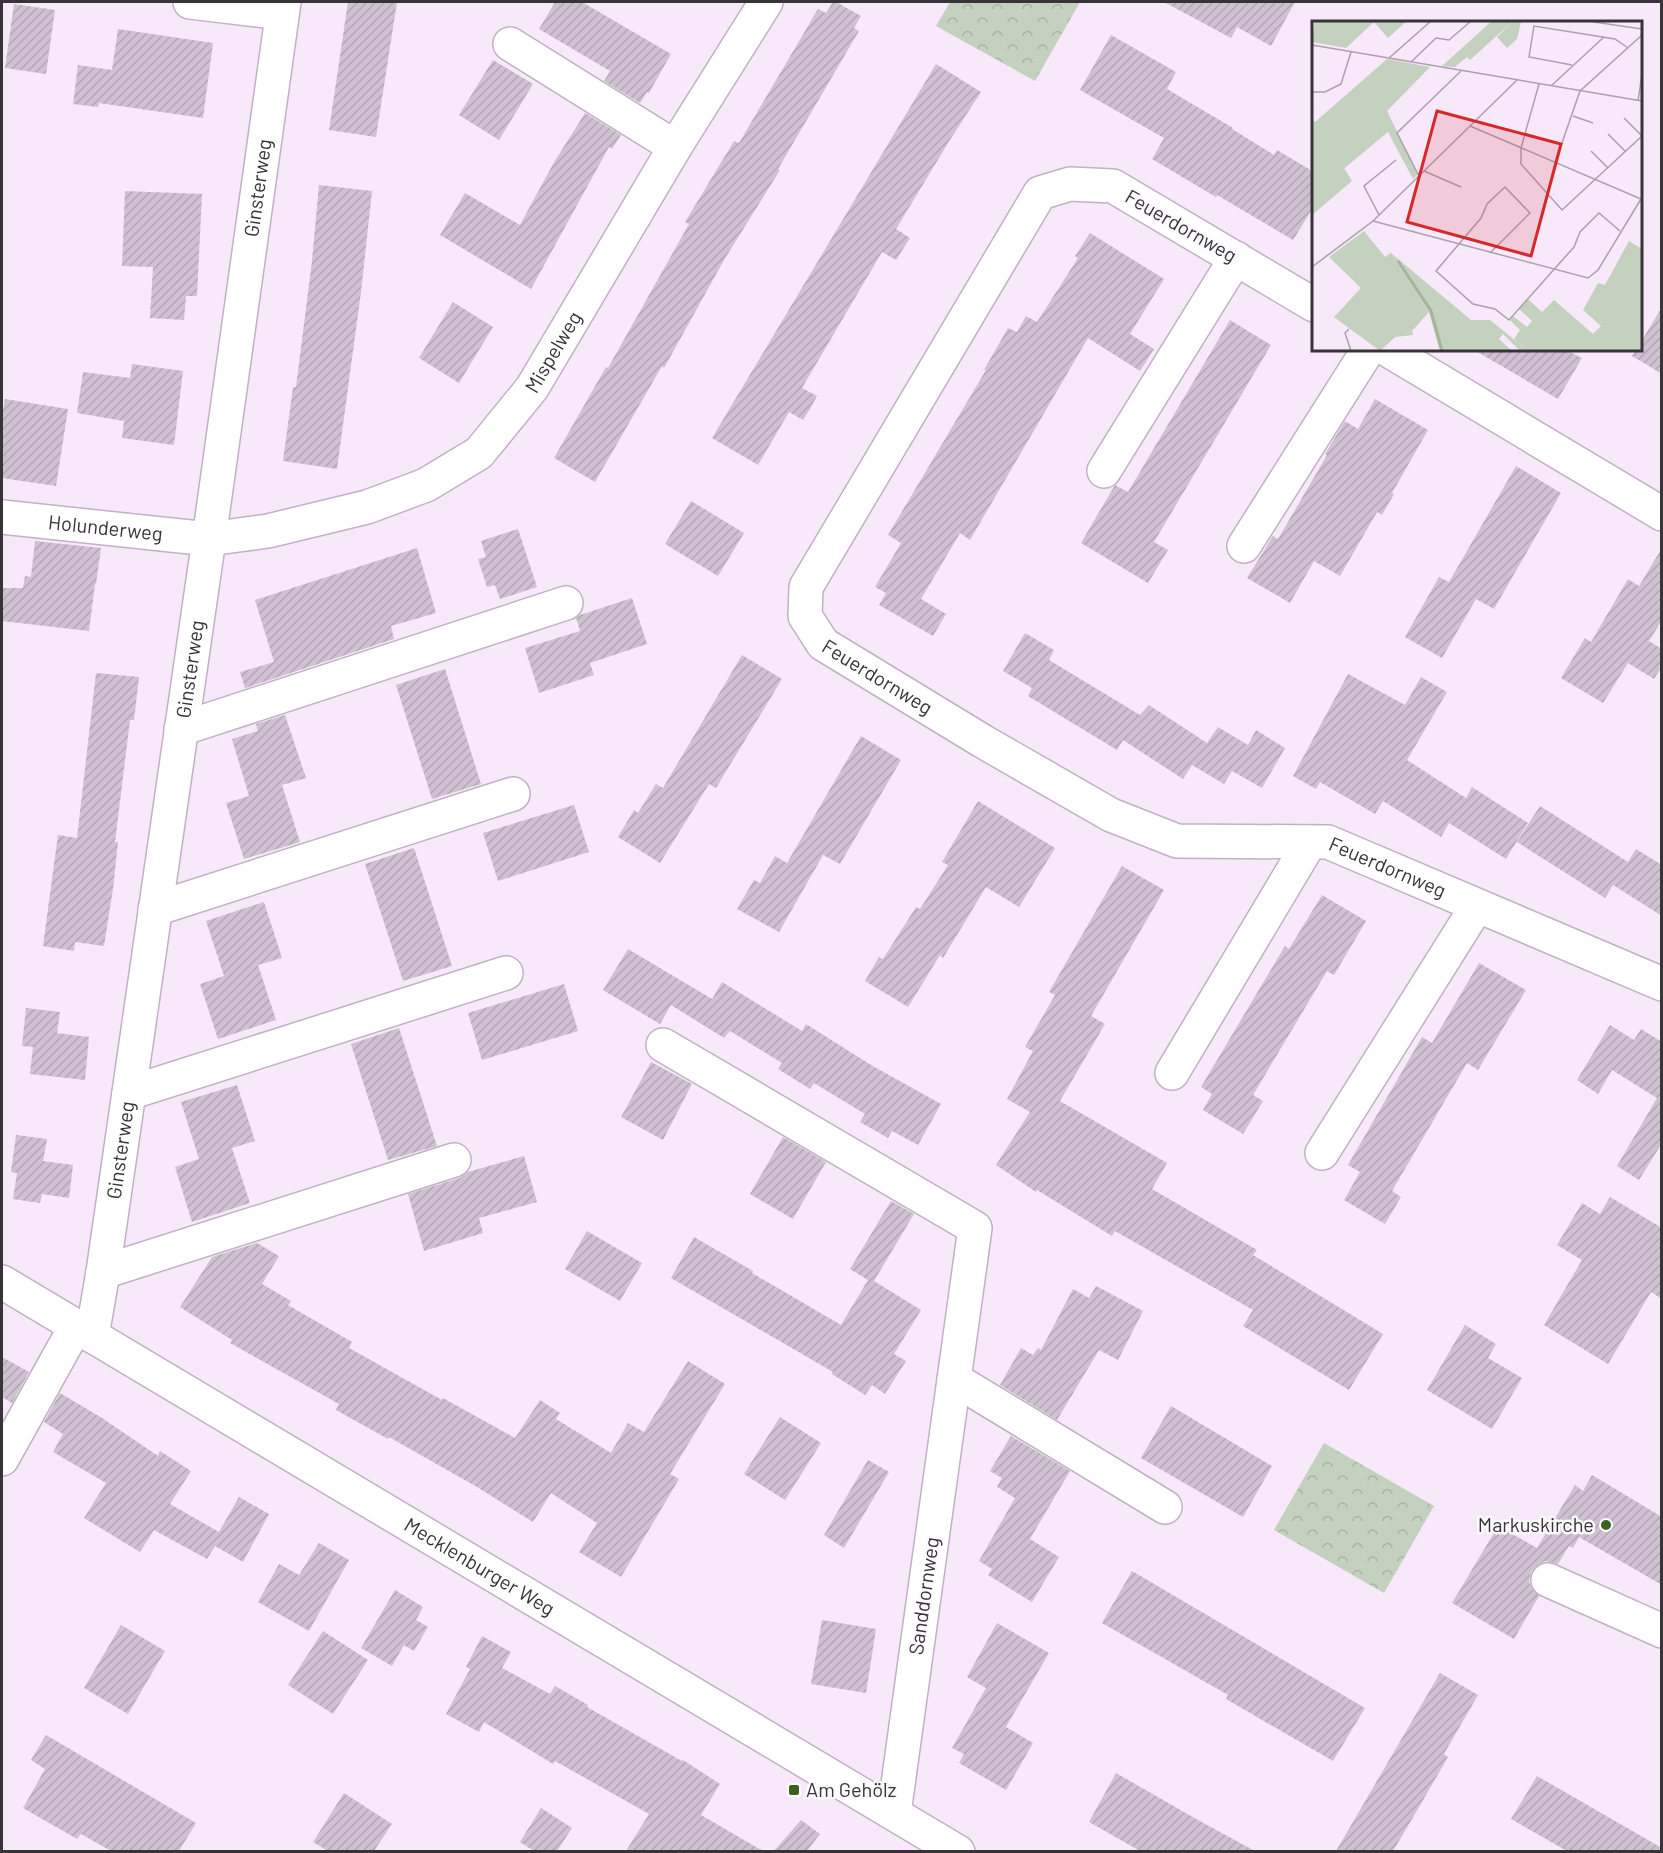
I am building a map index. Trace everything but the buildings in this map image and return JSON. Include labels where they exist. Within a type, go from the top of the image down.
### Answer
[{"type":"street","points":[[190,2],[283,7]]},
{"type":"street","name":"Mispelweg","points":[[209,539],[268,531],[367,507],[426,485],[479,453],[532,388],[675,147],[766,2]]},
{"type":"street","name":"Ginsterweg","points":[[2,1460],[84,1331],[103,1272],[283,7]]},
{"type":"street","points":[[510,44],[675,147]]},
{"type":"street","name":"Feuerdornweg","points":[[1312,304],[1113,186],[1070,183],[1040,193],[806,587],[805,616],[823,644],[984,742],[1111,815],[1177,841],[1328,842],[1662,984]]},
{"type":"street","points":[[1104,471],[1236,258]]},
{"type":"street","points":[[1244,546],[1367,351]]},
{"type":"street","points":[[1390,351],[1662,514]]},
{"type":"street","name":"Holunderweg","points":[[2,517],[209,539]]},
{"type":"street","points":[[181,729],[566,603]]},
{"type":"street","points":[[155,909],[513,794]]},
{"type":"street","points":[[1172,1073],[1310,842]]},
{"type":"street","points":[[1322,1154],[1477,906]]},
{"type":"street","points":[[129,1093],[506,973]]},
{"type":"street","name":"Sanddornweg","points":[[663,1045],[975,1228],[894,1813]]},
{"type":"street","points":[[103,1272],[454,1160]]},
{"type":"street","name":"Mecklenburger Weg","points":[[2,1282],[958,1851]]},
{"type":"street","points":[[954,1379],[1165,1507]]},
{"type":"street","points":[[1548,1580],[1662,1631]]},
{"type":"green space","points":[[950,2],[1080,2],[1035,81],[936,26]]},
{"type":"green space","points":[[1324,1443],[1434,1506],[1384,1593],[1274,1530]]},
{"type":"place","name":"Markuskirche","points":[[1606,1525]]},
{"type":"place","name":"Am Gehölz","points":[[794,1790]]}]
